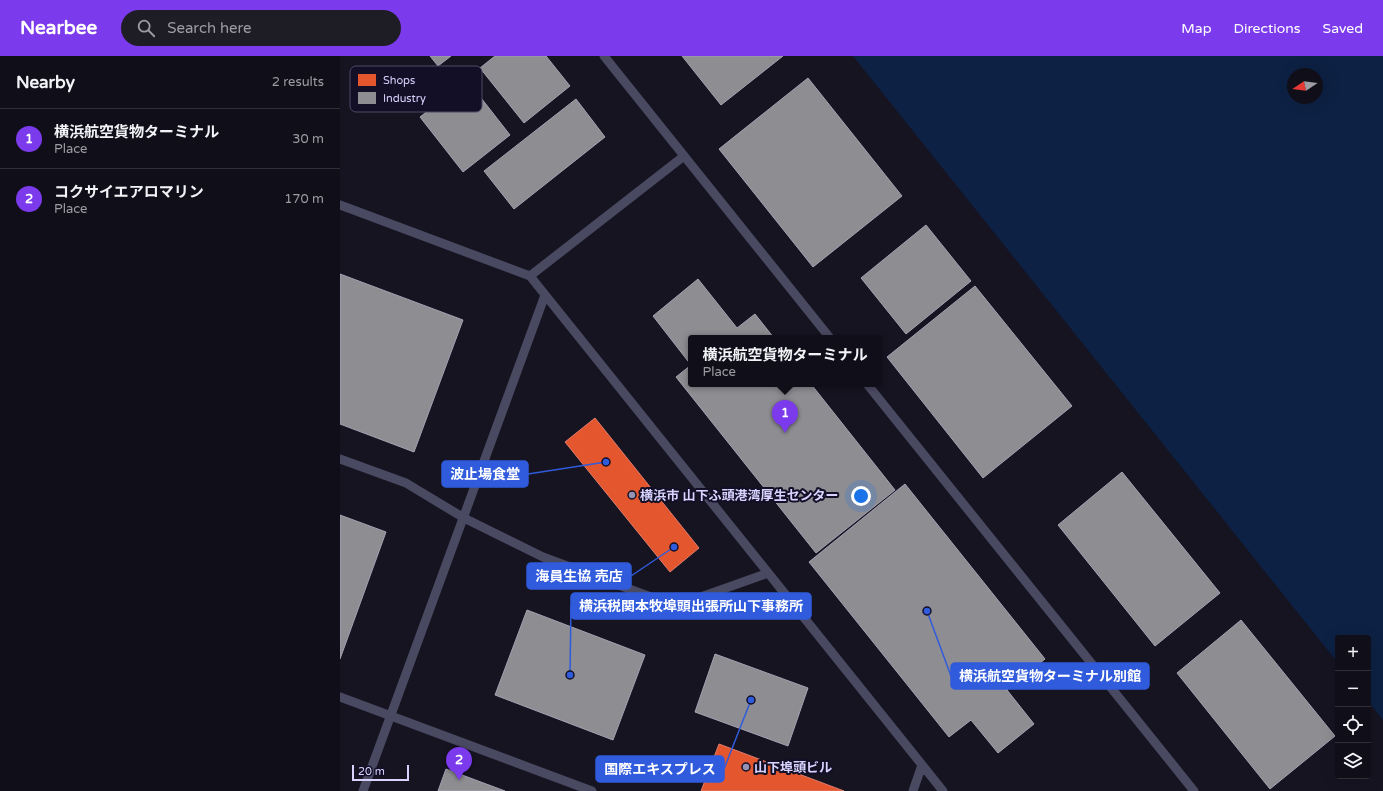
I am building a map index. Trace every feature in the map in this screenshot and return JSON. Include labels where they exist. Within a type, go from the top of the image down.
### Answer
[{"type":"lane","points":[[604,56],[828,335]]},
{"type":"lane","points":[[530,276],[684,156]]},
{"type":"lane","points":[[340,204],[530,276],[943,791]]},
{"type":"lane","points":[[363,791],[545,295]]},
{"type":"lane","points":[[869,387],[1194,791]]},
{"type":"lane","points":[[340,459],[406,483],[464,518],[543,557],[659,600],[679,602],[698,598],[768,573]]},
{"type":"lane","points":[[340,697],[592,791]]},
{"type":"lane","points":[[913,791],[922,765]]},
{"type":"water","points":[[853,56],[1383,56],[1383,720],[1371,705],[1371,635],[1335,635],[1335,659]]},
{"type":"building: Shops","name":"横浜市 山下ふ頭港湾厚生センター","points":[[595,418],[699,548],[670,572],[565,442]]},
{"type":"building: Shops","name":"山下埠頭ビル","points":[[719,744],[844,791],[701,791]]},
{"type":"building: Industry","points":[[430,56],[451,56],[438,66]]},
{"type":"building: Industry","points":[[495,56],[546,56],[570,86],[524,123],[482,70],[482,66]]},
{"type":"building: Industry","points":[[682,56],[783,56],[721,105]]},
{"type":"building: Industry","points":[[808,78],[902,196],[813,267],[719,149]]},
{"type":"building: Industry","points":[[482,99],[510,135],[463,172],[420,117],[426,112],[482,112]]},
{"type":"building: Industry","points":[[576,99],[605,137],[514,209],[484,171]]},
{"type":"building: Industry","points":[[926,225],[971,281],[906,334],[861,278]]},
{"type":"building: Industry","points":[[340,274],[463,320],[414,452],[340,424]]},
{"type":"building: Industry","points":[[698,279],[737,328],[755,314],[772,335],[688,335],[688,361],[653,316]]},
{"type":"building: Industry","points":[[975,286],[1072,406],[983,478],[887,357]]},
{"type":"building: Industry","points":[[688,367],[688,387],[813,387],[895,490],[816,553],[676,377]]},
{"type":"building: Industry","points":[[1122,472],[1220,593],[1155,646],[1058,525]]},
{"type":"building: Industry","points":[[905,484],[1045,659],[1007,690],[1034,724],[998,753],[971,720],[949,737],[809,562]]},
{"type":"building: Industry","points":[[340,515],[386,532],[340,659]]},
{"type":"building: Industry","points":[[527,610],[645,655],[613,740],[495,695]]},
{"type":"building: Industry","points":[[1241,620],[1335,736],[1270,789],[1177,673]]},
{"type":"building: Industry","points":[[715,654],[808,688],[788,746],[695,712]]},
{"type":"building: Industry","points":[[446,769],[505,791],[438,791]]},
{"type":"place","name":"横浜航空貨物ターミナル","points":[[785,433]]},
{"type":"place","name":"波止場食堂","points":[[606,462]]},
{"type":"place","name":"横浜市 山下ふ頭港湾厚生センター","points":[[632,495]]},
{"type":"place","name":"海員生協 売店","points":[[674,547]]},
{"type":"place","name":"横浜航空貨物ターミナル別館","points":[[927,611]]},
{"type":"place","name":"横浜税関本牧埠頭出張所山下事務所","points":[[570,675]]},
{"type":"place","name":"国際エキスプレス","points":[[751,700]]},
{"type":"place","name":"山下埠頭ビル","points":[[746,767]]},
{"type":"place","name":"コクサイエアロマリン","points":[[459,780]]}]
